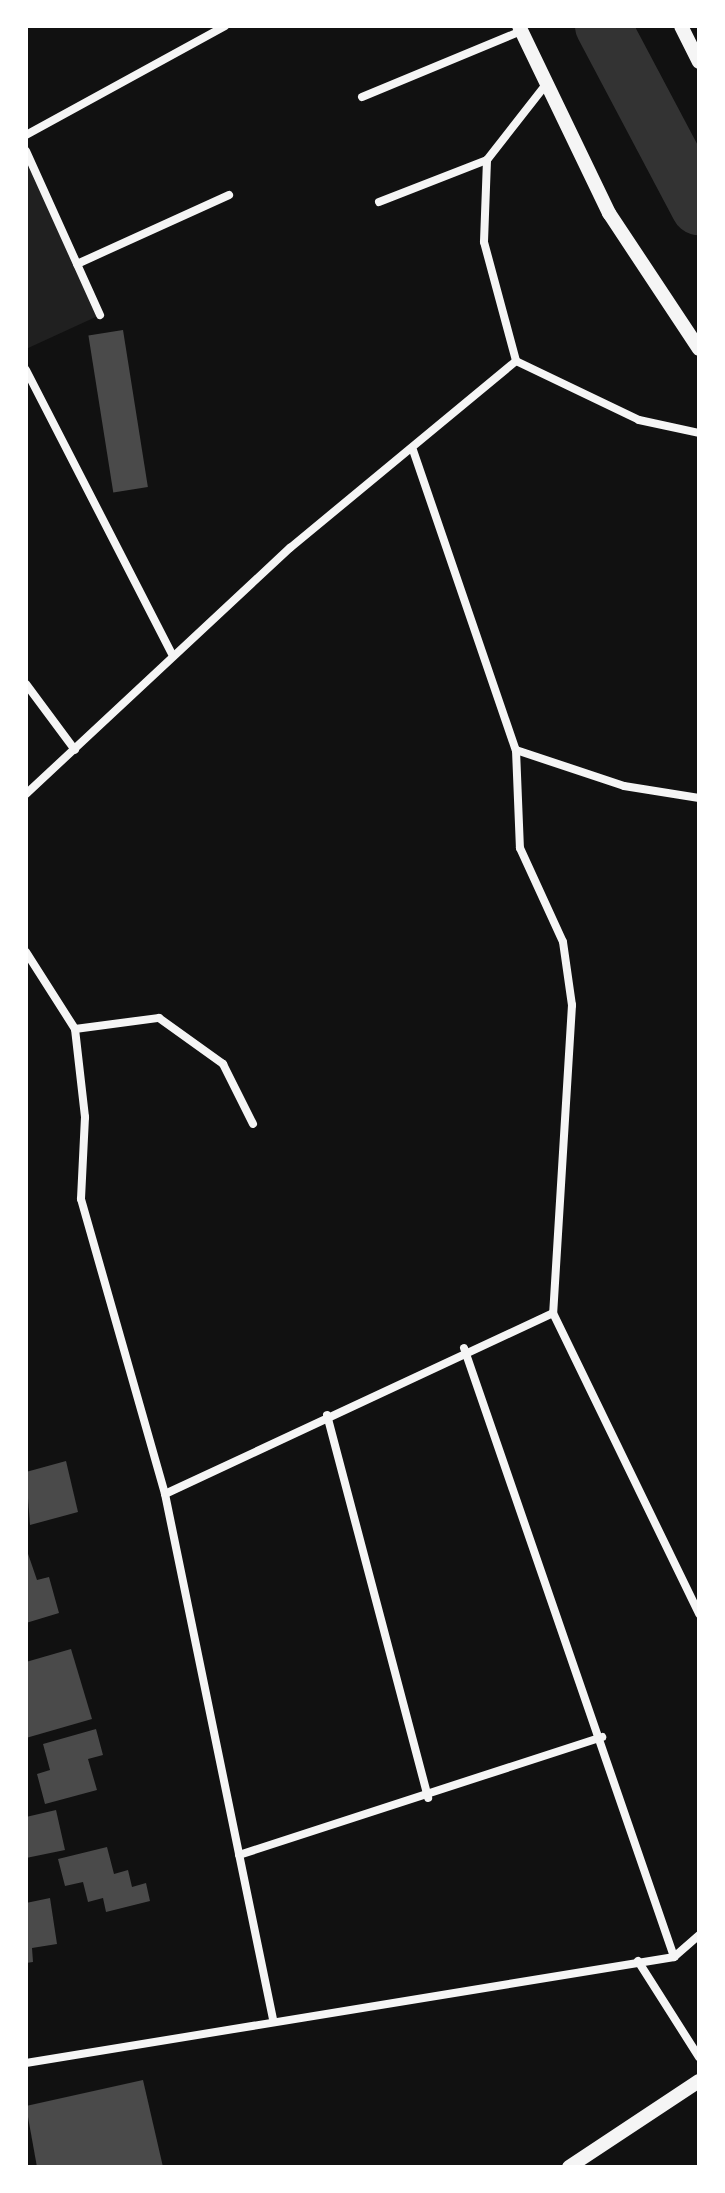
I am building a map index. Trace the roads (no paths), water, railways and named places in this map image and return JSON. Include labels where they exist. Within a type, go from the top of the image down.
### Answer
[{"type":"street","points":[[26,135],[225,26]]},
{"type":"street","points":[[681,26],[699,62]]},
{"type":"street","points":[[362,97],[520,28],[544,87],[609,213],[699,349]]},
{"type":"street","points":[[379,202],[487,160],[544,87]]},
{"type":"street","points":[[26,151],[100,315]]},
{"type":"street","points":[[487,160],[484,242],[516,361],[639,420],[699,433]]},
{"type":"street","points":[[77,264],[229,195]]},
{"type":"street","points":[[26,794],[172,654],[516,361]]},
{"type":"street","points":[[26,370],[172,654]]},
{"type":"street","points":[[413,450],[516,750],[520,848],[563,942],[572,1005],[553,1313],[699,1614]]},
{"type":"street","points":[[26,684],[75,750]]},
{"type":"street","points":[[516,750],[624,786],[699,798]]},
{"type":"street","points":[[26,952],[75,1029],[85,1117],[81,1199],[165,1494],[273,2019]]},
{"type":"street","points":[[75,1029],[159,1018],[223,1064],[253,1124]]},
{"type":"street","points":[[165,1494],[464,1348],[553,1313]]},
{"type":"street","points":[[464,1348],[602,1737],[674,1957]]},
{"type":"street","points":[[327,1415],[428,1798]]},
{"type":"street","points":[[239,1855],[428,1798],[602,1737]]},
{"type":"street","points":[[26,2063],[273,2019],[674,1957],[699,1935]]},
{"type":"street","points":[[638,1961],[699,2057]]},
{"type":"street","points":[[569,2167],[699,2081]]},
{"type":"waterway","points":[[603,26],[699,207]]}]
